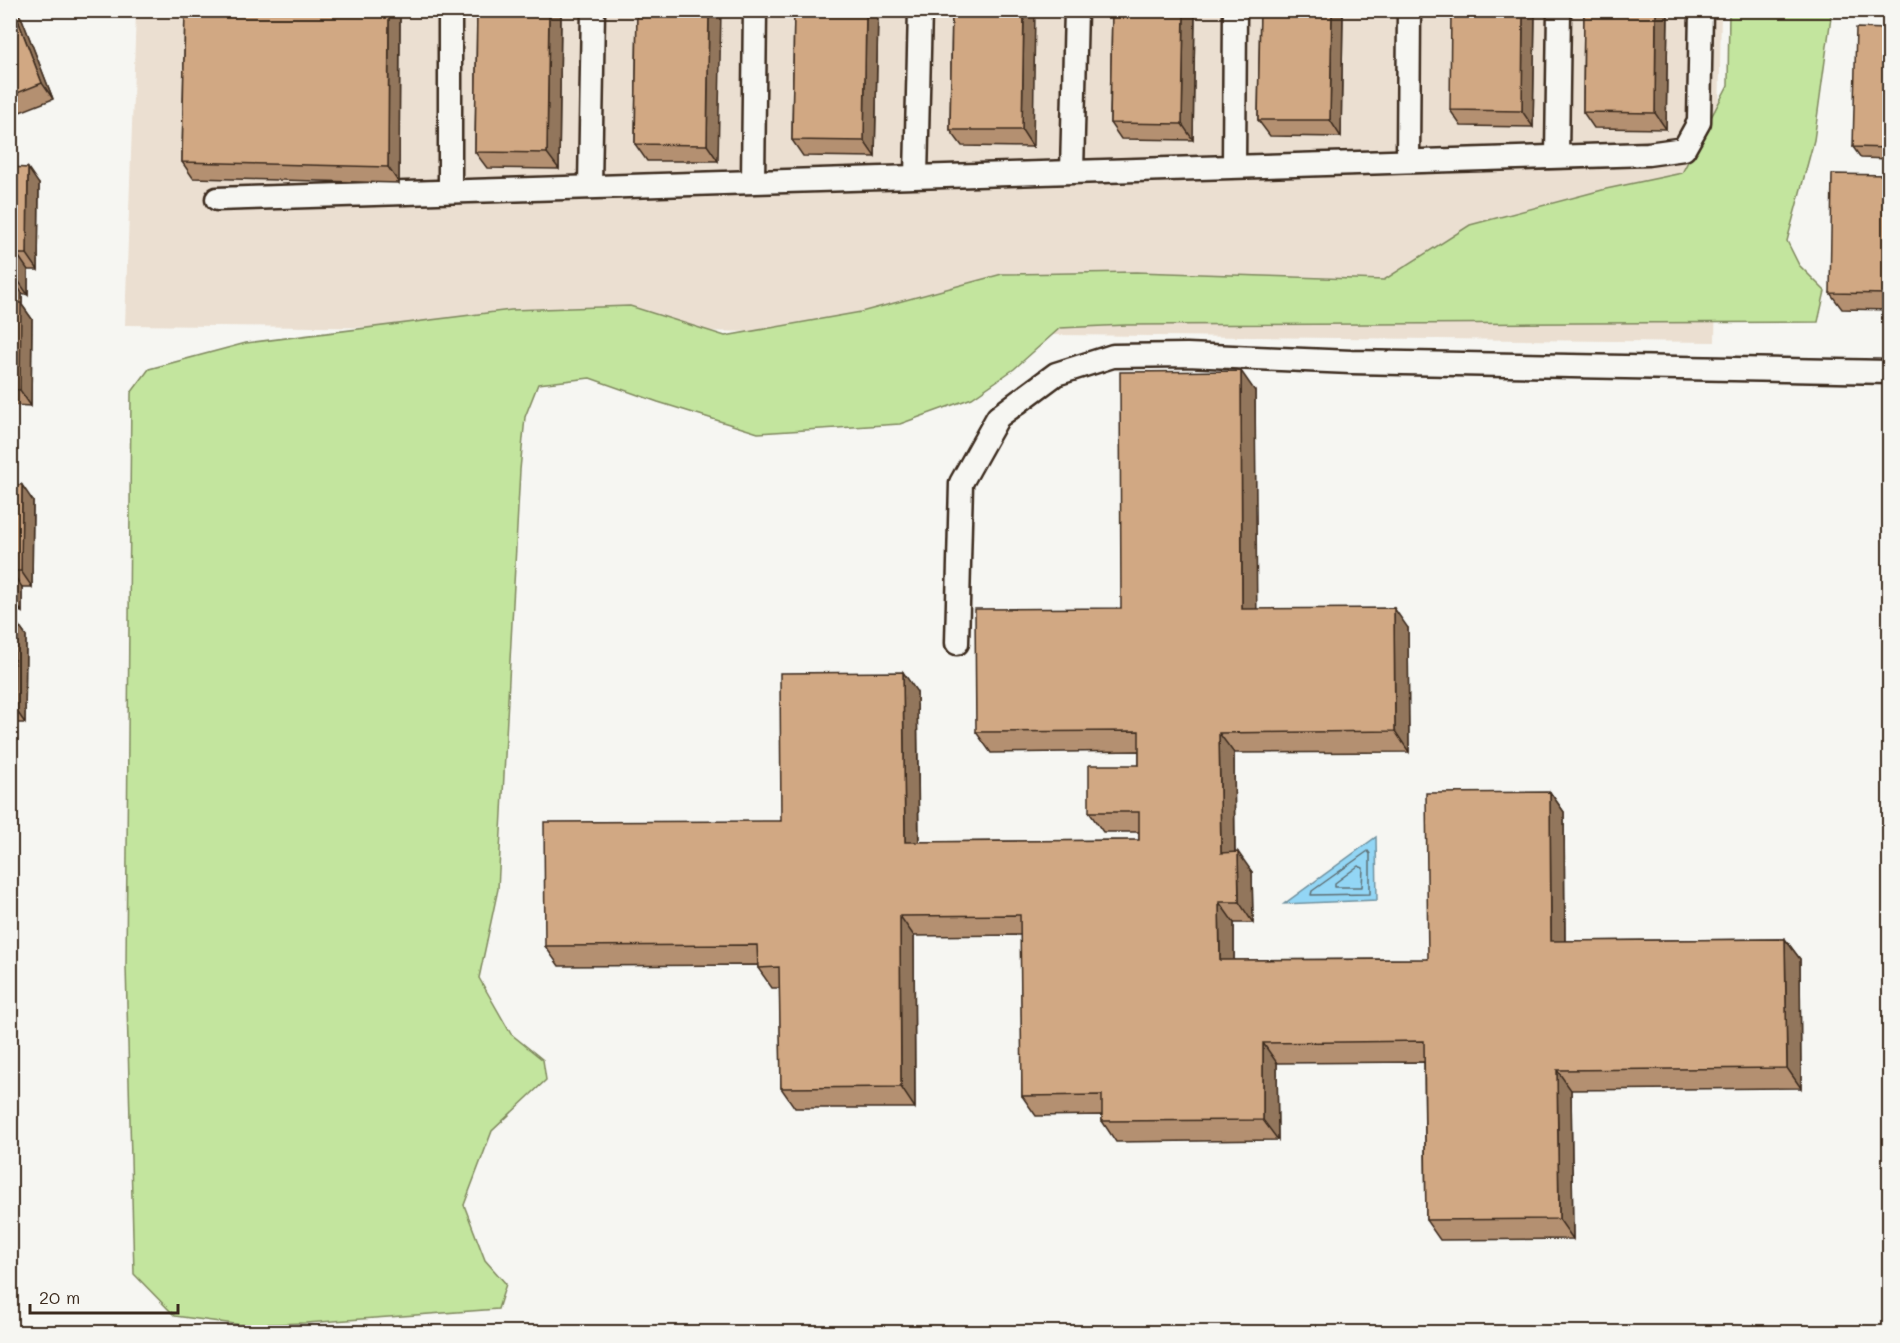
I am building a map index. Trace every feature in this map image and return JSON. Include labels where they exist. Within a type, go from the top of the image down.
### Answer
[{"type":"lane","points":[[450,10],[450,191]]},
{"type":"lane","points":[[590,187],[593,10]]},
{"type":"lane","points":[[753,181],[755,10]]},
{"type":"lane","points":[[916,176],[920,10]]},
{"type":"lane","points":[[1072,171],[1076,10]]},
{"type":"lane","points":[[1234,166],[1235,10]]},
{"type":"lane","points":[[1408,161],[1409,10]]},
{"type":"lane","points":[[1557,156],[1559,10]]},
{"type":"lane","points":[[217,198],[1648,154],[1684,149],[1699,122],[1701,10]]},
{"type":"lane","points":[[957,643],[961,483],[998,417],[1056,374],[1113,356],[1187,355],[1374,363],[1890,372]]},
{"type":"shaded area","points":[[136,11],[1721,11],[1715,342],[125,325]]},
{"type":"green space","points":[[1729,11],[1829,11],[1831,17],[1814,140],[1787,241],[1799,265],[1825,291],[1818,322],[1126,325],[1060,328],[1014,369],[972,398],[900,424],[758,433],[590,378],[538,384],[525,417],[520,470],[498,889],[479,978],[511,1034],[543,1060],[546,1080],[492,1131],[464,1205],[485,1260],[506,1284],[498,1309],[306,1323],[242,1325],[175,1316],[134,1274],[126,966],[131,393],[149,369],[246,343],[511,310],[630,306],[725,336],[861,312],[1002,274],[1136,272],[1384,280],[1470,225],[1606,189],[1682,173],[1728,85]]},
{"type":"water","points":[[1376,837],[1377,900],[1284,904]]},
{"type":"building","points":[[10,10],[14,10],[42,83],[10,96]]},
{"type":"building","points":[[185,10],[389,10],[388,167],[182,162]]},
{"type":"building","points":[[477,10],[549,10],[547,153],[475,152]]},
{"type":"building","points":[[637,10],[709,10],[707,145],[635,144]]},
{"type":"building","points":[[794,10],[866,10],[864,141],[792,140]]},
{"type":"building","points":[[952,10],[1024,10],[1022,130],[950,130]]},
{"type":"building","points":[[1112,10],[1184,10],[1182,124],[1110,123]]},
{"type":"building","points":[[1260,10],[1332,10],[1330,120],[1258,120]]},
{"type":"building","points":[[1451,10],[1523,10],[1522,111],[1450,110]]},
{"type":"building","points":[[1584,10],[1656,10],[1655,113],[1583,112]]},
{"type":"building","points":[[1856,28],[1890,29],[1890,148],[1853,147]]},
{"type":"building","points":[[10,167],[28,168],[27,254],[17,254],[17,279],[11,277],[10,299]]},
{"type":"building","points":[[1832,174],[1890,175],[1890,294],[1830,293]]},
{"type":"building","points":[[10,303],[21,303],[20,390],[10,389]]},
{"type":"building","points":[[1241,371],[1242,609],[1394,608],[1395,731],[1219,733],[1221,853],[1238,852],[1239,902],[1219,902],[1220,960],[1428,959],[1426,793],[1550,792],[1551,941],[1785,939],[1787,1068],[1557,1070],[1559,1219],[1426,1220],[1424,1041],[1263,1043],[1263,1120],[1102,1121],[1102,1095],[1022,1096],[1020,915],[900,916],[901,1087],[781,1088],[779,967],[758,968],[757,945],[545,946],[544,822],[781,821],[780,673],[903,672],[905,842],[1139,840],[1139,812],[1089,812],[1089,765],[1139,765],[1139,731],[976,732],[975,609],[1121,608],[1120,372]]},
{"type":"building","points":[[10,484],[22,485],[21,571],[11,571],[10,591]]},
{"type":"building","points":[[10,620],[15,620],[14,707],[10,707]]}]
